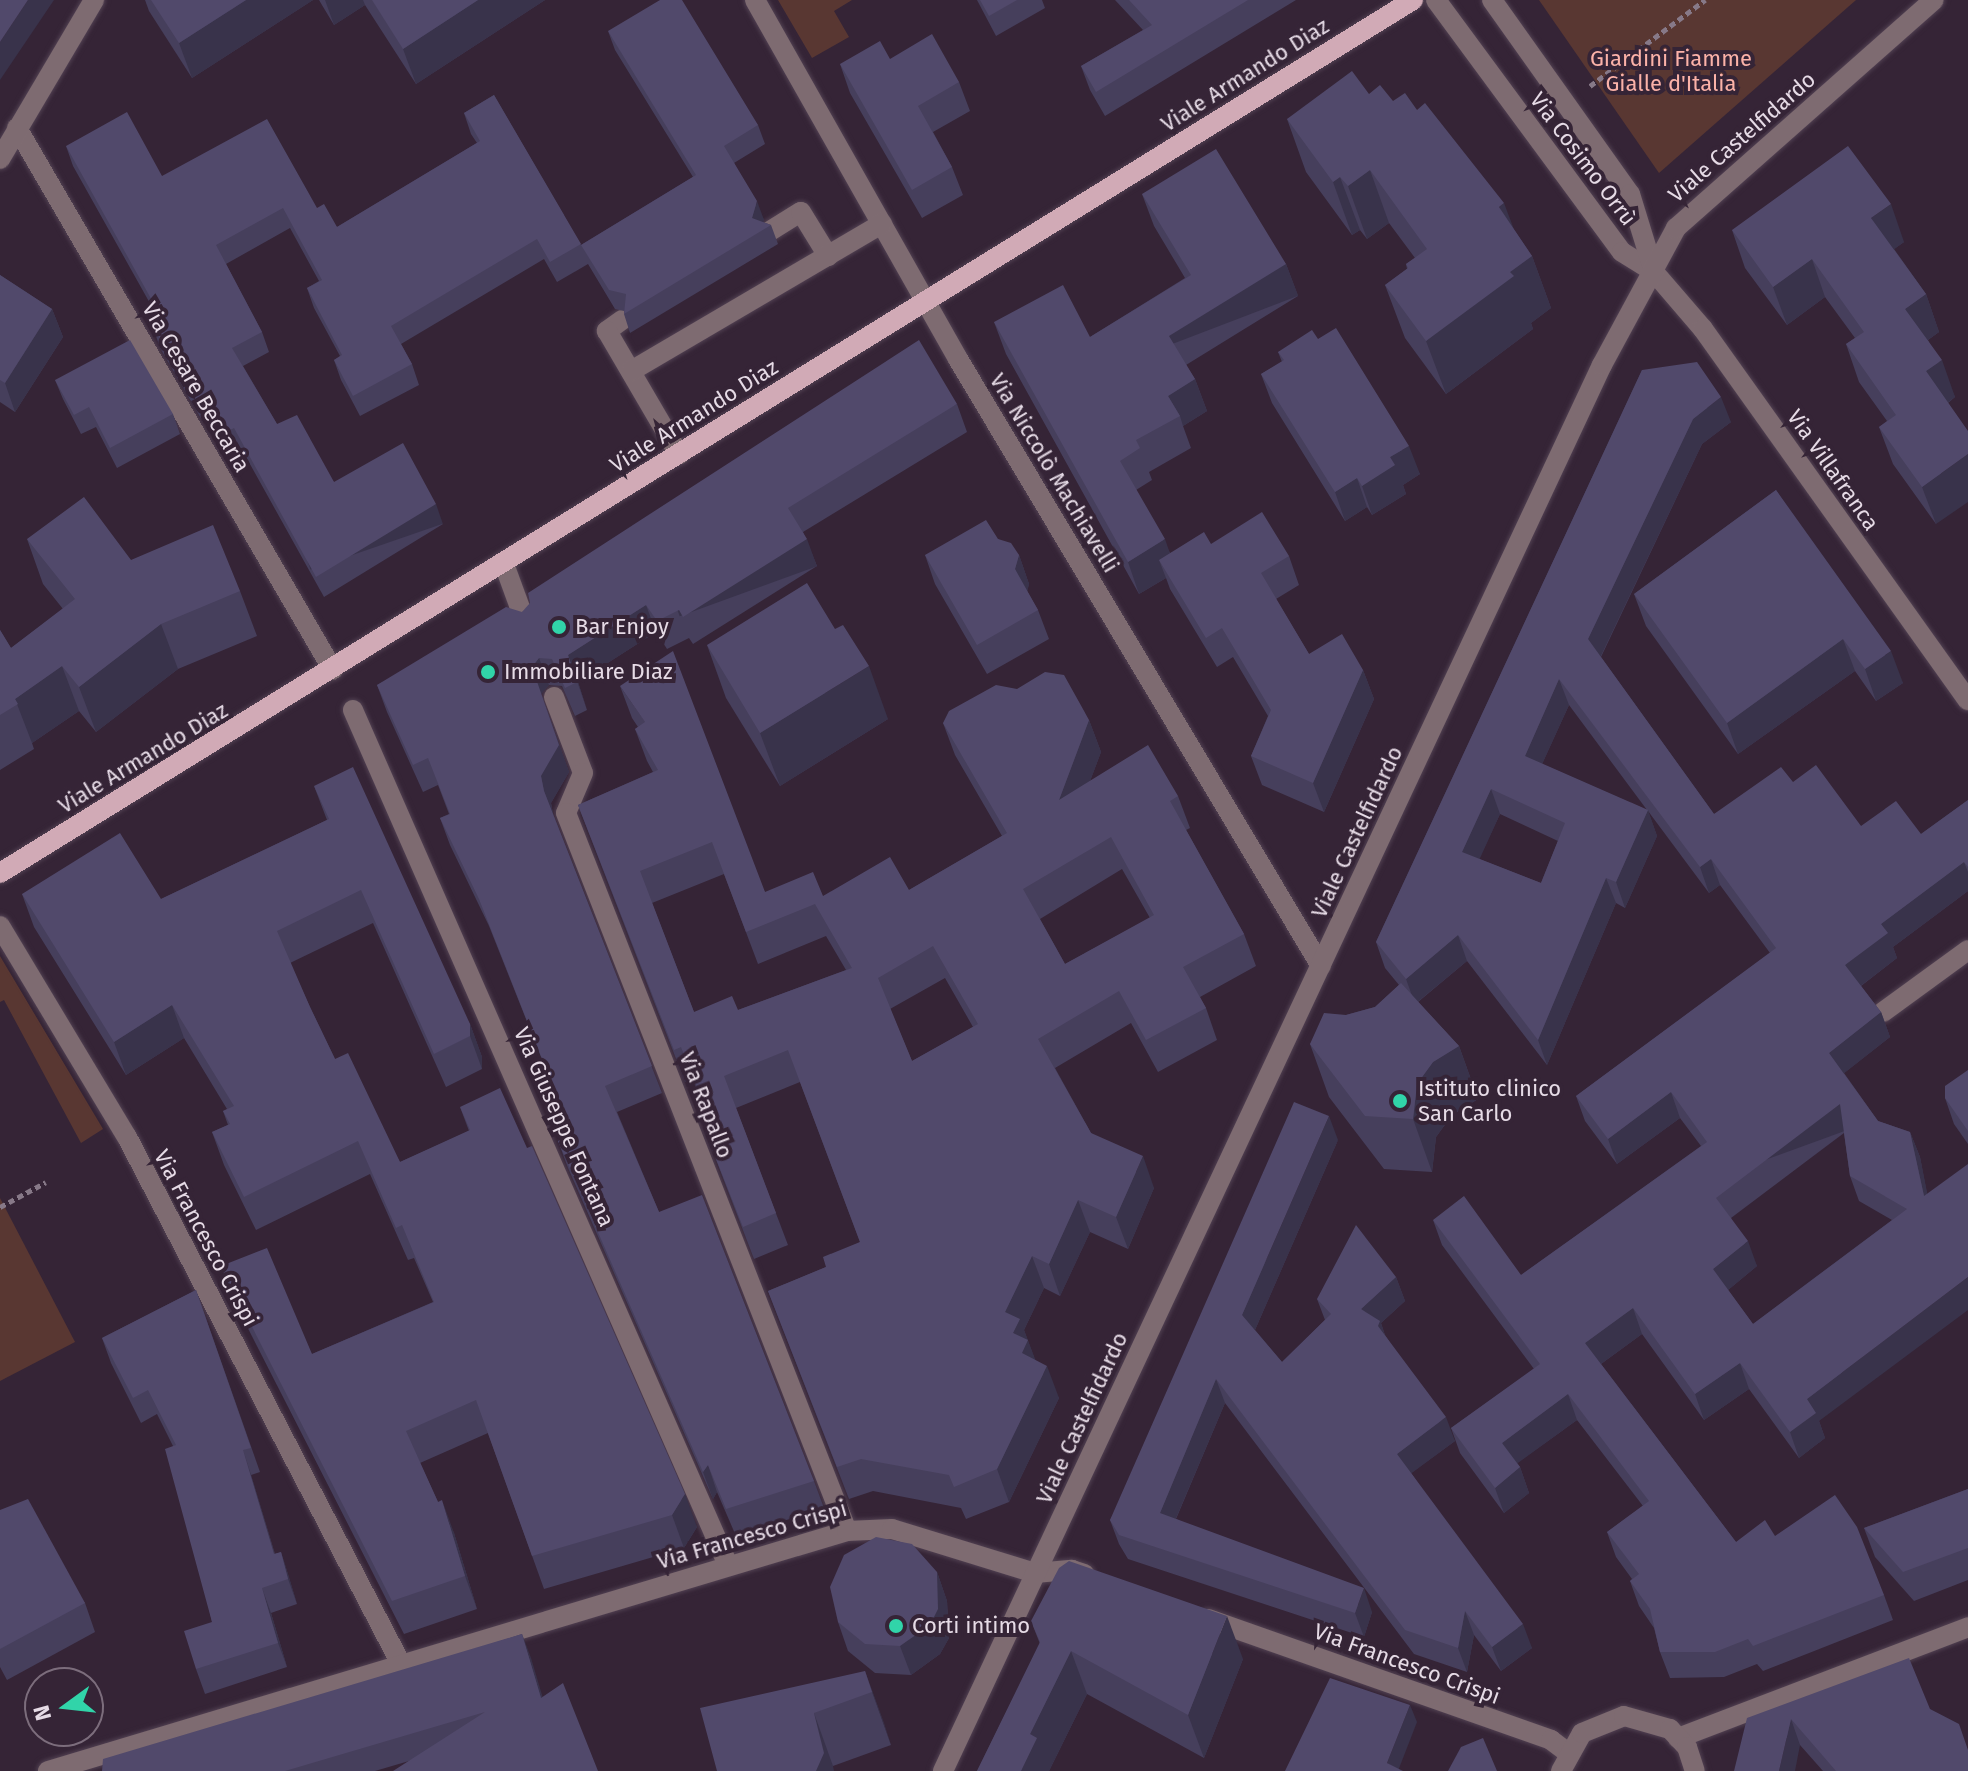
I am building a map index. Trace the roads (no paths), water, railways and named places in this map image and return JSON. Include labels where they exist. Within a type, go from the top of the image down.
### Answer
[{"type":"main road","name":"Viale Armando Diaz","points":[[0,873],[1413,0]]},
{"type":"street","points":[[0,159],[94,0]]},
{"type":"street","name":"Via Niccolò Machiavelli","points":[[755,0],[925,300],[1321,966]]},
{"type":"street","name":"Via Cosimo Orrù","points":[[1436,0],[1622,252],[1654,272]]},
{"type":"street","name":"Via Cosimo Orrù","points":[[1492,0],[1630,194],[1654,272]]},
{"type":"street","name":"Viale Castelfidardo","points":[[943,1771],[1602,365],[1676,228],[1934,0]]},
{"type":"street","name":"Via Cesare Beccaria","points":[[17,128],[333,670]]},
{"type":"street","points":[[770,231],[801,212],[828,256]]},
{"type":"street","points":[[631,371],[882,224]]},
{"type":"street","name":"Via Villafranca","points":[[1654,272],[1703,329],[1968,700]]},
{"type":"street","points":[[622,320],[607,331],[679,454]]},
{"type":"street","points":[[504,564],[527,627]]},
{"type":"street","name":"Via Rapallo","points":[[554,697],[583,773],[566,813],[847,1531]]},
{"type":"street","name":"Via Giuseppe Fontana","points":[[356,716],[728,1565]]},
{"type":"street","name":"Via Francesco Crispi","points":[[0,926],[127,1137],[401,1664]]},
{"type":"street","points":[[1883,1012],[1968,950]]},
{"type":"street","name":"Via Francesco Crispi","points":[[48,1771],[847,1531],[904,1531],[1035,1573],[1072,1570],[1102,1581]]},
{"type":"street","name":"Via Francesco Crispi","points":[[1191,1613],[1551,1740],[1564,1761],[1582,1733],[1624,1716],[1648,1719],[1678,1738]]},
{"type":"street","points":[[1695,1771],[1678,1738],[1968,1627]]},
{"type":"place","name":"Bar Enjoy","points":[[559,627]]},
{"type":"place","name":"Immobiliare Diaz","points":[[488,672]]},
{"type":"place","name":"Istituto clinico San Carlo","points":[[1400,1101]]},
{"type":"place","name":"Corti intimo","points":[[896,1626]]},
{"type":"park label","name":"Giardini Fiamme Gialle d'Italia","points":[[1671,70]]}]
